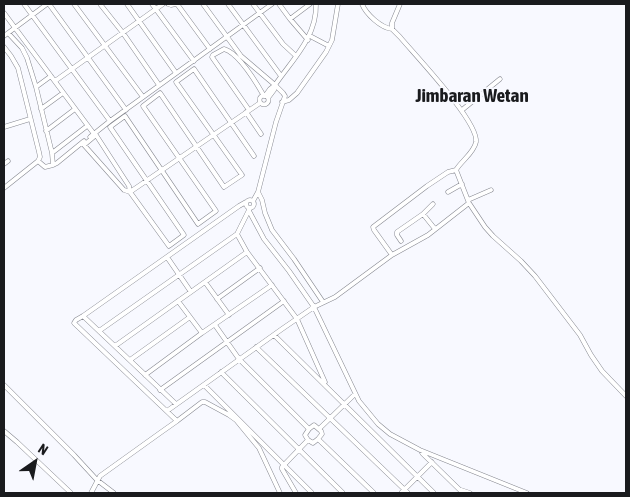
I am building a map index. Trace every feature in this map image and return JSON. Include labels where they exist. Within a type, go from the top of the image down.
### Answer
[{"type":"street","points":[[24,4],[110,121]]},
{"type":"street","points":[[4,36],[48,4],[126,110]]},
{"type":"street","points":[[74,4],[143,97]]},
{"type":"street","points":[[100,4],[160,85]]},
{"type":"street","points":[[127,4],[176,73]]},
{"type":"street","points":[[152,4],[194,61]]},
{"type":"street","points":[[55,81],[163,4]]},
{"type":"street","points":[[168,4],[176,4],[210,49]]},
{"type":"street","points":[[99,330],[237,234],[250,209],[254,206],[253,201],[258,192],[284,95],[244,59],[203,4]]},
{"type":"street","points":[[228,4],[281,76]]},
{"type":"street","points":[[253,4],[283,44],[296,56]]},
{"type":"street","points":[[38,161],[45,167],[53,165],[110,121],[272,4]]},
{"type":"street","points":[[279,4],[290,19],[309,38],[329,46]]},
{"type":"street","points":[[290,19],[310,4]]},
{"type":"street","points":[[266,97],[309,38],[316,4]]},
{"type":"street","points":[[282,102],[289,100],[297,93],[329,46],[332,40],[338,4]]},
{"type":"street","points":[[362,4],[365,10],[380,24],[392,29],[400,37],[462,110],[472,127],[476,142],[473,149],[456,170],[448,172],[427,186],[373,227],[392,255]]},
{"type":"street","points":[[392,29],[392,23],[400,4]]},
{"type":"street","points":[[4,13],[94,134]]},
{"type":"street","points":[[8,32],[24,52],[36,87],[52,153],[53,165]]},
{"type":"street","points":[[4,46],[18,68],[40,157],[38,161],[4,188]]},
{"type":"street","points":[[260,103],[264,105],[268,102],[240,60],[224,48],[213,55],[212,57],[261,134]]},
{"type":"street","points":[[130,192],[124,190],[84,145],[96,135],[129,186],[130,192],[169,246],[184,235],[110,127],[124,116],[198,224],[216,212],[142,106],[160,92],[224,187],[242,175],[176,82],[194,69],[254,156]]},
{"type":"street","points":[[36,87],[51,76]]},
{"type":"street","points":[[462,110],[500,79]]},
{"type":"street","points":[[42,109],[63,93]]},
{"type":"street","points":[[130,192],[260,103],[260,98],[266,97]]},
{"type":"street","points":[[46,131],[75,109]]},
{"type":"street","points":[[4,127],[30,119]]},
{"type":"street","points":[[52,153],[88,126]]},
{"type":"street","points":[[4,164],[8,161]]},
{"type":"street","points":[[456,170],[469,202],[485,227],[492,236],[521,261],[547,292],[584,340],[602,371],[626,396]]},
{"type":"street","points":[[448,192],[462,184]]},
{"type":"street","points":[[166,411],[274,334],[331,299],[392,255],[428,235],[469,202],[491,190]]},
{"type":"street","points":[[258,192],[272,230],[324,302]]},
{"type":"street","points":[[177,422],[74,324],[75,321],[239,206],[249,200],[253,201]]},
{"type":"street","points":[[246,202],[264,239],[314,308],[358,401],[368,414],[390,434],[420,450],[526,493]]},
{"type":"street","points":[[401,241],[396,235],[397,232],[423,214],[432,204]]},
{"type":"street","points":[[423,214],[435,229]]},
{"type":"street","points":[[237,234],[247,252],[297,319],[326,385]]},
{"type":"street","points":[[115,346],[247,252]]},
{"type":"street","points":[[167,257],[191,292]]},
{"type":"street","points":[[217,299],[260,268]]},
{"type":"street","points":[[205,282],[228,315]]},
{"type":"street","points":[[145,375],[272,285]]},
{"type":"street","points":[[178,300],[202,333]]},
{"type":"street","points":[[160,390],[284,301]]},
{"type":"street","points":[[83,316],[176,404]]},
{"type":"street","points":[[130,360],[190,317]]},
{"type":"street","points":[[291,323],[302,332]]},
{"type":"street","points":[[215,325],[239,359],[308,429]]},
{"type":"street","points":[[274,334],[434,493]]},
{"type":"street","points":[[256,347],[404,492],[437,457]]},
{"type":"street","points":[[221,372],[343,493]]},
{"type":"street","points":[[4,385],[97,480],[114,493]]},
{"type":"street","points":[[204,385],[312,493]]},
{"type":"street","points":[[319,429],[355,394]]},
{"type":"street","points":[[349,409],[358,401]]},
{"type":"street","points":[[91,493],[100,476],[204,402],[229,415],[243,428],[259,448],[280,493]]},
{"type":"street","points":[[361,421],[368,414]]},
{"type":"street","points":[[313,425],[322,434],[314,443],[308,440],[305,435],[308,429],[313,425]]},
{"type":"street","points":[[4,431],[71,493]]},
{"type":"street","points":[[383,442],[390,434]]},
{"type":"street","points":[[318,439],[374,493]]},
{"type":"street","points":[[296,493],[282,469],[283,464],[308,440]]},
{"type":"street","points":[[420,450],[463,493]]},
{"type":"street","points":[[459,489],[470,493]]},
{"type":"district","name":"Jimbaran Wetan","points":[[472,96]]}]
